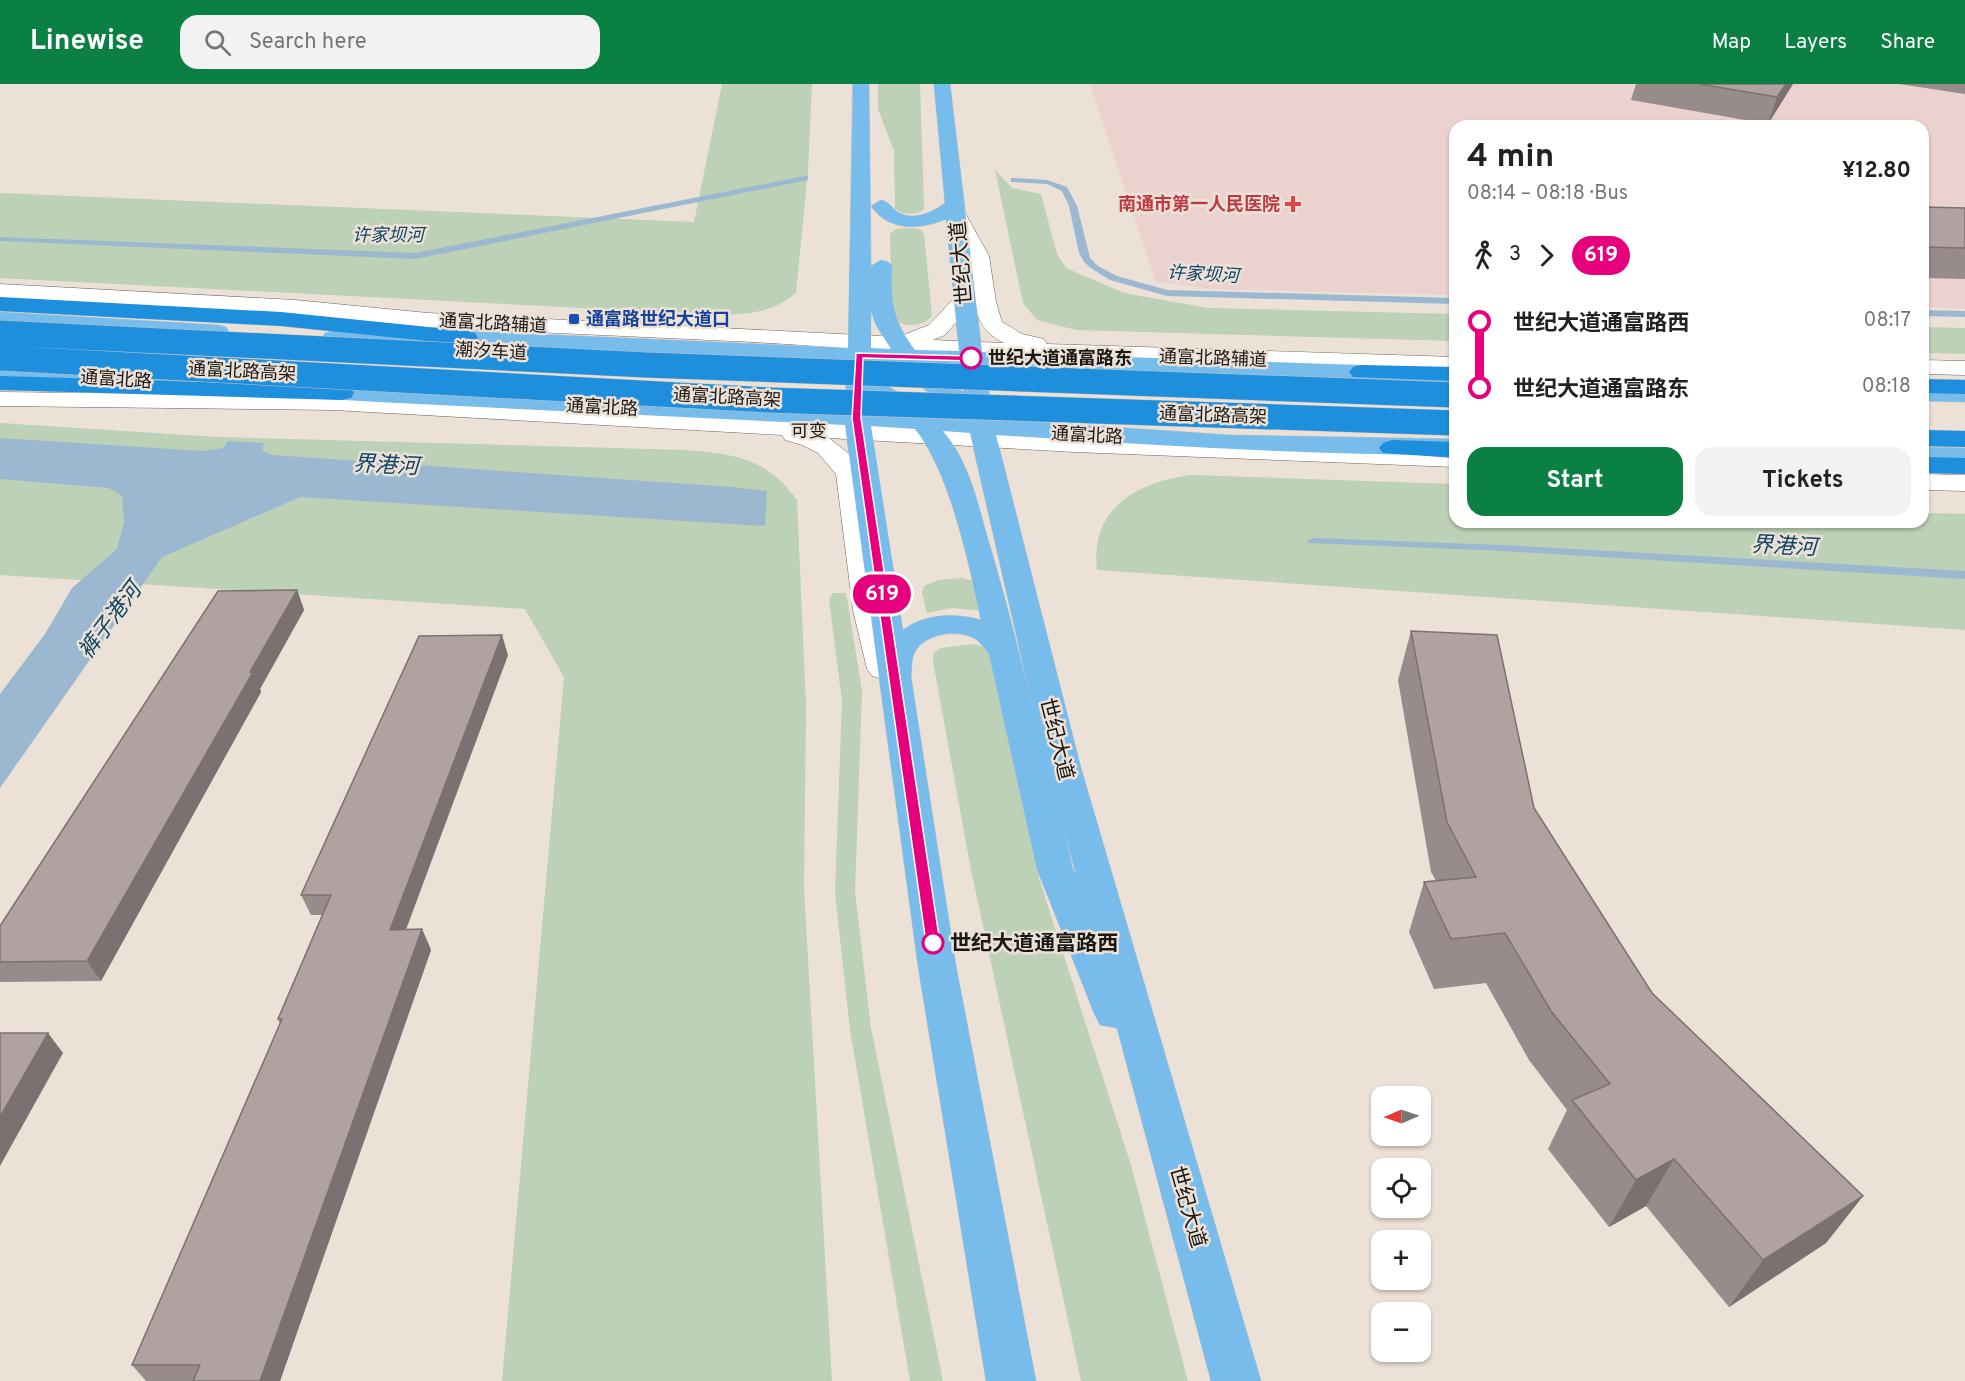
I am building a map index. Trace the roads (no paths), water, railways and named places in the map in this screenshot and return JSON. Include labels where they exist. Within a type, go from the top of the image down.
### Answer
[{"type":"highway","points":[[0,304],[281,318],[467,338]]},
{"type":"highway","name":"通富北路高架","points":[[0,333],[882,375],[1449,395]]},
{"type":"highway","name":"通富北路高架","points":[[0,358],[768,400],[1449,423]]},
{"type":"highway","points":[[1361,372],[1449,372]]},
{"type":"highway","points":[[0,383],[342,393]]},
{"type":"highway","points":[[1929,386],[1965,387]]},
{"type":"highway","points":[[1929,408],[1965,409]]},
{"type":"highway","points":[[1929,438],[1965,440]]},
{"type":"highway","points":[[1392,448],[1449,448]]},
{"type":"highway","points":[[1929,465],[1965,466]]},
{"type":"main road","points":[[863,84],[879,129]]},
{"type":"main road","points":[[863,84],[858,425],[902,740],[939,977],[1011,1381]]},
{"type":"main road","name":"世纪大道","points":[[942,84],[970,354],[981,424],[1064,768],[1236,1381]]},
{"type":"main road","points":[[882,184],[880,301],[885,321],[932,383],[959,399],[981,424]]},
{"type":"main road","points":[[881,206],[886,213],[897,219],[924,221],[956,209]]},
{"type":"main road","points":[[0,319],[355,340],[636,337],[752,343],[859,358],[894,397],[915,412],[928,429],[959,485],[1003,651],[1055,869],[1175,1162]]},
{"type":"main road","points":[[636,337],[694,342],[752,343],[805,361],[859,358],[905,350],[1361,372],[1449,379]]},
{"type":"main road","name":"通富北路","points":[[0,372],[858,425]]},
{"type":"main road","points":[[1929,394],[1965,395]]},
{"type":"main road","points":[[1073,439],[1134,442],[1217,441]]},
{"type":"main road","name":"通富北路","points":[[1073,439],[1217,441],[1392,448]]},
{"type":"main road","points":[[1929,455],[1965,456]]},
{"type":"main road","points":[[894,679],[900,650],[915,635],[937,626],[966,625],[977,629],[988,634],[1003,651]]},
{"type":"street","points":[[956,209],[978,255],[985,312],[991,325],[1025,343],[1058,347],[1205,352],[1361,372]]},
{"type":"street","name":"通富北路辅道","points":[[0,291],[295,306],[636,337]]},
{"type":"street","points":[[905,350],[937,330],[964,301]]},
{"type":"street","name":"潮汐车道","points":[[0,326],[625,358],[805,361]]},
{"type":"street","points":[[970,354],[1058,347]]},
{"type":"street","name":"通富北路辅道","points":[[970,354],[1449,364]]},
{"type":"street","points":[[1929,367],[1965,368]]},
{"type":"street","points":[[342,393],[550,422],[760,431],[799,436],[824,446],[842,459],[849,474],[868,610],[902,740]]},
{"type":"street","points":[[0,399],[333,403],[928,429],[981,424],[1073,439],[1179,448],[1449,459]]},
{"type":"street","name":"可变","points":[[760,431],[858,425]]},
{"type":"street","points":[[1134,442],[1179,448]]},
{"type":"street","points":[[1929,482],[1965,483]]},
{"type":"water","name":"裤子港河","points":[[0,438],[203,451],[223,448],[228,441],[264,443],[262,451],[273,455],[767,491],[765,526],[300,497],[162,557],[0,788],[0,694],[45,634],[72,588],[117,549],[124,522],[122,496],[109,488],[0,479]]},
{"type":"waterway","name":"许家坝河","points":[[0,239],[415,256],[805,178]]},
{"type":"waterway","name":"许家坝河","points":[[1014,180],[1047,182],[1065,189],[1073,206],[1085,258],[1104,273],[1135,285],[1167,293],[1449,301]]},
{"type":"waterway","name":"许家坝河","points":[[1929,313],[1965,314]]},
{"type":"waterway","name":"界港河","points":[[1313,541],[1503,548],[1965,575]]},
{"type":"place","name":"南通市第一人民医院","points":[[1293,204]]},
{"type":"place","name":"通富路世纪大道口","points":[[574,319]]},
{"type":"place","name":"世纪大道通富路东","points":[[971,358]]},
{"type":"place","name":"世纪大道通富路西","points":[[933,943]]}]
